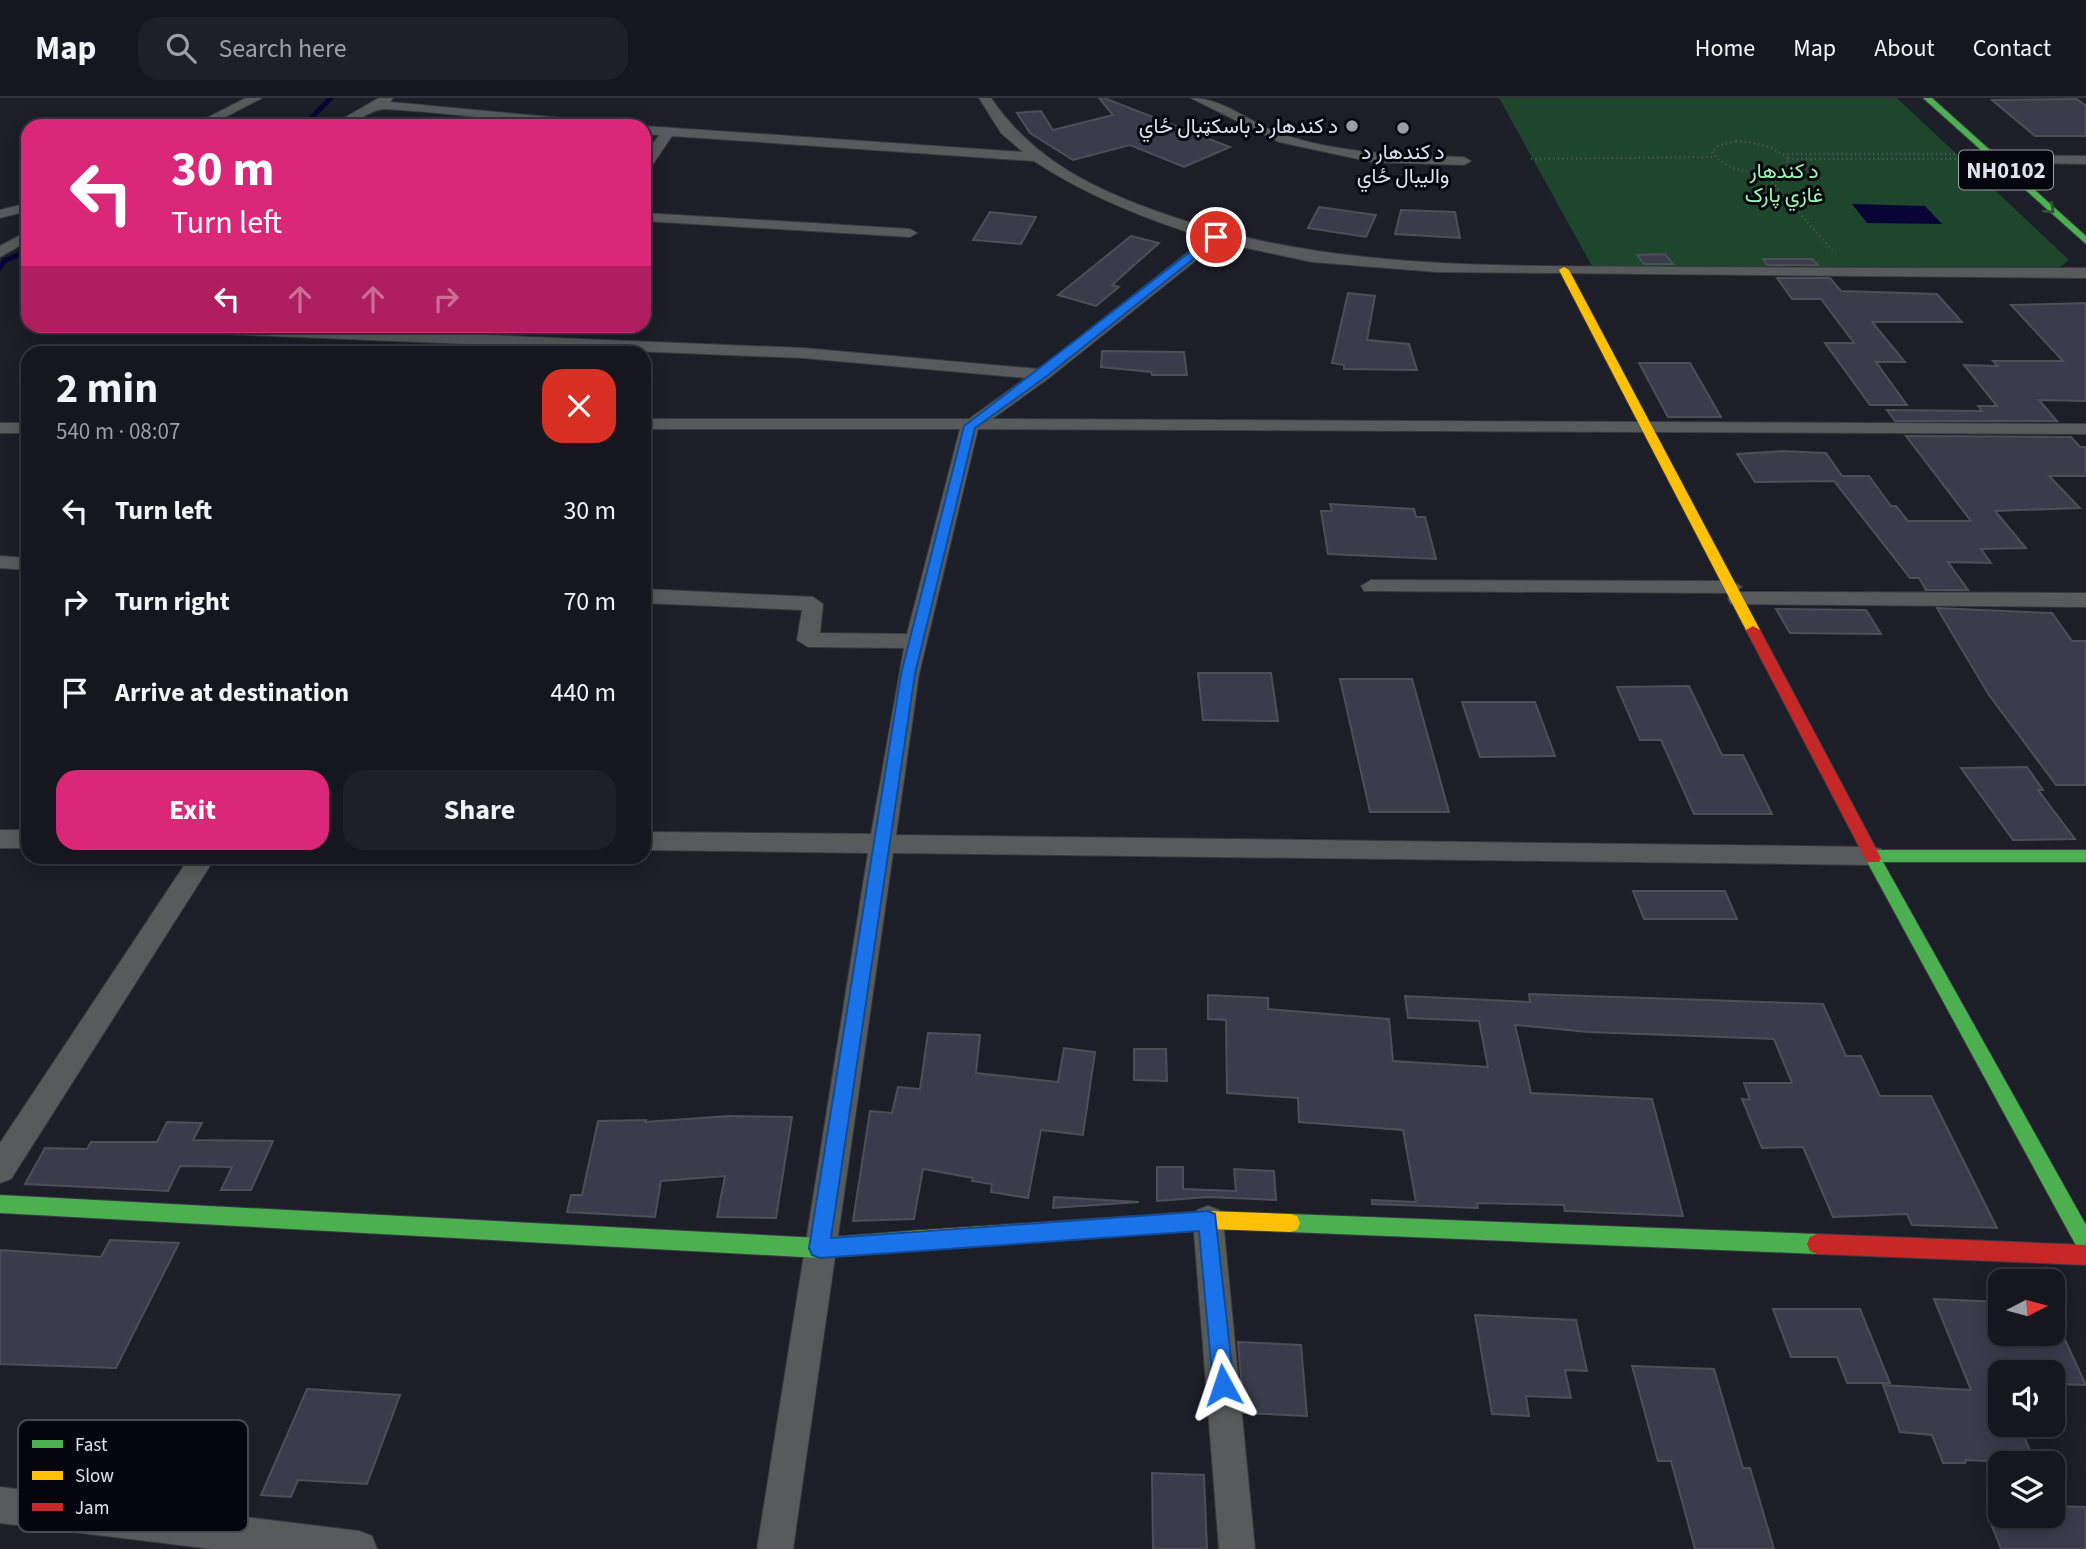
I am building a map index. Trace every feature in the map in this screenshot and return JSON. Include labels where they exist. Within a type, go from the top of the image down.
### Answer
[{"type":"main road","name":"NH0102","points":[[1927,98],[2086,241]]},
{"type":"main road","name":"NH0102","points":[[2007,141],[2047,176]]},
{"type":"main road","points":[[1564,270],[1872,856],[2086,1244]]},
{"type":"main road","points":[[1872,856],[2086,856]]},
{"type":"main road","points":[[0,1204],[820,1248],[1208,1220],[2086,1255]]},
{"type":"street","points":[[985,98],[1008,135],[1036,157],[1080,184],[1216,237],[1310,257],[1423,269],[2086,273]]},
{"type":"street","points":[[1197,98],[1279,138],[1372,158],[1464,161]]},
{"type":"street","points":[[225,99],[251,100]]},
{"type":"street","points":[[212,119],[251,100]]},
{"type":"street","points":[[350,119],[383,102],[539,119]]},
{"type":"street","points":[[651,131],[1036,157]]},
{"type":"street","points":[[651,157],[668,132]]},
{"type":"street","points":[[1991,157],[2086,160]]},
{"type":"street","points":[[0,214],[21,209]]},
{"type":"street","points":[[651,217],[910,233]]},
{"type":"street","points":[[775,1549],[880,842],[916,641],[970,426],[1043,374],[1216,237]]},
{"type":"street","points":[[0,252],[21,239]]},
{"type":"street","points":[[357,333],[803,353],[1043,374]]},
{"type":"street","points":[[651,424],[1646,424],[2086,429]]},
{"type":"street","points":[[0,428],[21,428]]},
{"type":"street","points":[[0,562],[21,564]]},
{"type":"street","points":[[1371,586],[2086,600]]},
{"type":"street","points":[[651,596],[813,604],[808,640],[916,641]]},
{"type":"street","points":[[0,839],[21,839]]},
{"type":"street","points":[[651,841],[1872,856]]},
{"type":"street","points":[[0,1169],[198,864]]},
{"type":"street","points":[[1208,1220],[1237,1549]]},
{"type":"street","points":[[0,1505],[18,1507]]},
{"type":"street","points":[[220,1532],[359,1549]]},
{"type":"path","points":[[1715,157],[1714,148],[1740,142],[1765,146],[1788,159],[1991,157]]},
{"type":"path","points":[[1783,154],[1991,157]]},
{"type":"path","points":[[1531,159],[1715,157],[1729,166],[1763,172],[1786,167],[1788,159]]},
{"type":"path","points":[[1763,172],[1852,272]]},
{"type":"green space","name":"د کندهار غازي پارک","points":[[1499,98],[1897,98],[2069,260],[2060,267],[1592,266]]},
{"type":"shaded area","points":[[1852,204],[1925,206],[1942,224],[1867,223]]},
{"type":"building","points":[[1099,98],[1230,147],[1184,167],[1130,145],[1073,160],[1030,133],[1017,113],[1041,111],[1053,130],[1113,115]]},
{"type":"building","points":[[2077,99],[2086,106],[2086,136],[2035,136],[1992,100]]},
{"type":"building","points":[[1319,207],[1376,215],[1366,237],[1308,228]]},
{"type":"building","points":[[1401,210],[1455,212],[1460,238],[1395,234]]},
{"type":"building","points":[[990,212],[1036,217],[1021,244],[973,240]]},
{"type":"building","points":[[1131,236],[1159,243],[1112,285],[1119,287],[1096,306],[1058,295]]},
{"type":"building","points":[[1665,254],[1673,264],[1644,264],[1637,255]]},
{"type":"building","points":[[1763,259],[1812,259],[1818,265],[1767,265]]},
{"type":"building","points":[[1777,278],[1830,278],[1841,291],[1937,294],[1962,322],[1872,322],[1905,362],[1876,362],[1907,405],[1870,405],[1825,343],[1854,343],[1821,299],[1792,299]]},
{"type":"building","points":[[1348,293],[1375,296],[1367,340],[1409,344],[1417,370],[1344,369],[1344,365],[1332,363]]},
{"type":"building","points":[[2086,303],[2086,401],[2039,400],[2057,421],[1895,421],[1887,410],[1982,411],[1978,406],[1997,406],[1964,365],[1998,366],[1993,361],[2063,361],[2011,305]]},
{"type":"building","points":[[1102,351],[1184,352],[1187,375],[1152,375],[1151,372],[1101,367]]},
{"type":"building","points":[[1639,363],[1690,363],[1721,417],[1668,417]]},
{"type":"building","points":[[1906,436],[2071,437],[2080,447],[2086,447],[2086,476],[2049,476],[2080,508],[1995,511],[2026,548],[1981,549],[1991,563],[1948,562],[1968,590],[1926,590],[1919,578],[1910,578],[1834,481],[1755,482],[1737,454],[1782,451],[1826,453],[1842,476],[1869,476],[1891,506],[1896,506],[1908,521],[1971,521]]},
{"type":"building","points":[[1330,504],[1414,509],[1416,517],[1425,517],[1436,559],[1328,554],[1321,511],[1332,511]]},
{"type":"building","points":[[1937,608],[2052,613],[2072,641],[2086,641],[2086,785],[2056,785],[1989,695]]},
{"type":"building","points":[[1776,609],[1866,610],[1881,634],[1790,633]]},
{"type":"building","points":[[1198,673],[1271,673],[1278,721],[1203,720]]},
{"type":"building","points":[[1340,679],[1412,679],[1449,812],[1370,812]]},
{"type":"building","points":[[1689,686],[1722,755],[1743,755],[1772,814],[1694,814],[1661,740],[1640,740],[1617,687]]},
{"type":"building","points":[[1462,702],[1535,702],[1555,756],[1480,757]]},
{"type":"building","points":[[2027,767],[2043,790],[2038,790],[2075,839],[2013,840],[1961,768]]},
{"type":"building","points":[[1633,891],[1725,891],[1737,919],[1644,919]]},
{"type":"building","points":[[1529,994],[1823,1004],[1846,1056],[1861,1056],[1880,1096],[1931,1096],[1997,1228],[1912,1225],[1907,1214],[1833,1217],[1803,1147],[1762,1148],[1742,1099],[1750,1100],[1744,1083],[1792,1083],[1774,1039],[1588,1032],[1515,1025],[1531,1093],[1652,1099],[1683,1216],[1565,1211],[1564,1205],[1477,1203],[1478,1208],[1372,1204],[1372,1200],[1416,1202],[1403,1130],[1299,1122],[1298,1098],[1227,1093],[1226,1020],[1208,1019],[1208,995],[1268,998],[1268,1009],[1389,1019],[1393,1061],[1488,1067],[1479,1021],[1408,1018],[1405,996],[1530,1002]]},
{"type":"building","points":[[928,1033],[980,1035],[976,1073],[1058,1082],[1064,1048],[1095,1052],[1083,1135],[1041,1130],[1028,1198],[991,1192],[992,1184],[972,1181],[973,1178],[923,1169],[914,1219],[853,1221],[870,1111],[892,1113],[898,1087],[920,1089]]},
{"type":"building","points":[[1134,1049],[1166,1049],[1167,1081],[1134,1080]]},
{"type":"building","points":[[728,1116],[792,1117],[776,1218],[717,1217],[725,1176],[661,1181],[655,1217],[567,1212],[571,1195],[582,1195],[598,1121],[646,1120],[645,1122]]},
{"type":"building","points":[[167,1122],[202,1123],[193,1140],[273,1141],[251,1190],[221,1190],[232,1167],[180,1166],[168,1191],[25,1184],[45,1148],[87,1149],[91,1142],[157,1142]]},
{"type":"building","points":[[1157,1167],[1183,1167],[1183,1189],[1236,1191],[1234,1169],[1274,1171],[1276,1200],[1208,1197],[1157,1201]]},
{"type":"building","points":[[1054,1197],[1139,1202],[1053,1208]]},
{"type":"building","points":[[110,1240],[179,1243],[116,1368],[0,1364],[0,1250],[101,1257]]},
{"type":"building","points":[[1934,1299],[1988,1301],[1988,1346],[2065,1346],[2065,1340],[2086,1385],[2065,1384],[2065,1360],[1988,1360],[1988,1437],[2024,1437],[2030,1451],[1988,1451],[1988,1461],[1943,1463],[1932,1435],[1900,1432],[1883,1385],[1971,1390]]},
{"type":"building","points":[[1773,1309],[1860,1309],[1890,1383],[1847,1383],[1837,1357],[1791,1357]]},
{"type":"building","points":[[1475,1315],[1576,1320],[1587,1371],[1565,1370],[1571,1398],[1526,1396],[1529,1416],[1492,1414]]},
{"type":"building","points":[[1238,1342],[1301,1345],[1307,1416],[1244,1413]]},
{"type":"building","points":[[1632,1366],[1714,1369],[1743,1468],[1750,1468],[1774,1549],[1695,1549],[1671,1461],[1658,1461]]},
{"type":"building","points":[[307,1389],[400,1395],[367,1484],[298,1480],[291,1497],[261,1495]]},
{"type":"building","points":[[1152,1473],[1204,1475],[1207,1549],[1153,1549]]},
{"type":"building","points":[[2065,1506],[2086,1507],[2086,1549],[2001,1549],[1993,1528],[2065,1528]]},
{"type":"waterway","points":[[310,119],[331,98]]},
{"type":"waterway","points":[[0,268],[4,261],[21,254]]},
{"type":"traffic: fast","points":[[1927,98],[2086,241]]},
{"type":"traffic: fast","points":[[1872,856],[2086,856]]},
{"type":"traffic: fast","points":[[1873,858],[2086,1244]]},
{"type":"traffic: fast","points":[[0,1204],[819,1248],[910,1241]]},
{"type":"traffic: fast","points":[[1290,1223],[1817,1244]]},
{"type":"traffic: slow","points":[[1564,270],[1753,630]]},
{"type":"traffic: slow","points":[[910,1241],[1208,1220],[1290,1223]]},
{"type":"traffic: jam","points":[[1753,630],[1873,858]]},
{"type":"traffic: jam","points":[[1817,1244],[2086,1255]]},
{"type":"place","name":"د کندهار د باسکټبال ځاي","points":[[1352,126]]},
{"type":"place","name":"د کندهار د واليبال ځاي","points":[[1403,128]]},
{"type":"route","points":[[1216,237],[1043,374],[970,426],[908,674],[880,842],[820,1248],[1208,1220],[1223,1385]]}]
